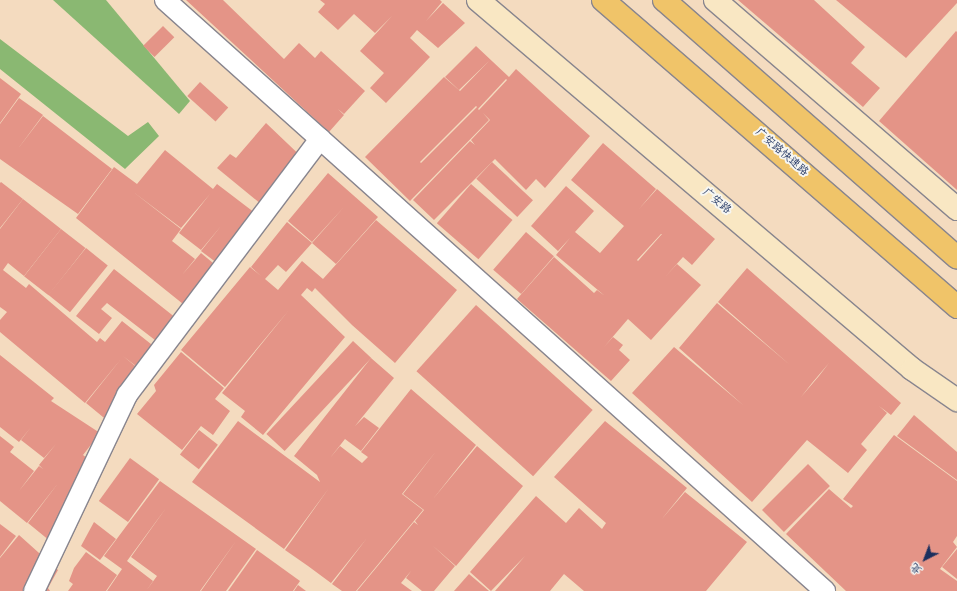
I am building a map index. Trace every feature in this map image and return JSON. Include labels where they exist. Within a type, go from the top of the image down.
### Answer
[{"type":"highway","name":"广安路快速路","points":[[603,0],[957,307]]},
{"type":"highway","points":[[664,0],[957,257]]},
{"type":"main road","name":"广安路","points":[[478,0],[912,368],[957,400]]},
{"type":"main road","points":[[715,0],[957,209]]},
{"type":"street","points":[[165,0],[825,591]]},
{"type":"street","points":[[34,591],[127,395],[320,139]]},
{"type":"green space","points":[[53,0],[106,0],[190,101],[179,114]]},
{"type":"green space","points":[[0,39],[128,136],[148,122],[159,136],[125,169],[0,69]]},
{"type":"building","points":[[186,0],[223,0],[284,59],[299,43],[315,58],[321,51],[365,91],[344,114],[338,109],[344,115],[329,132]]},
{"type":"building","points":[[320,0],[440,0],[442,2],[426,21],[443,3],[465,23],[438,48],[417,30],[410,38],[430,57],[386,103],[370,88],[384,73],[360,51],[392,16],[375,33],[354,14],[338,30],[318,12],[325,4]]},
{"type":"building","points":[[738,0],[814,0],[865,47],[851,63],[880,88],[863,107]]},
{"type":"building","points":[[836,0],[957,0],[957,3],[906,58]]},
{"type":"building","points":[[163,26],[174,37],[155,57],[143,46]]},
{"type":"building","points":[[956,31],[957,32],[957,190],[879,121]]},
{"type":"building","points":[[476,46],[509,77],[516,69],[590,136],[545,188],[536,179],[526,190],[495,159],[434,220],[413,200],[470,141],[475,145],[471,140],[490,120],[483,113],[489,120],[410,201],[365,157],[444,77],[460,91],[489,61],[459,90],[445,77]],"holes":[[[506,79],[507,80],[479,110],[478,109]],[[476,106],[477,107],[421,163],[420,162]]]},
{"type":"building","points":[[0,78],[21,94],[0,123]]},
{"type":"building","points":[[200,82],[228,107],[216,122],[187,96]]},
{"type":"building","points":[[19,98],[43,115],[17,150],[43,116],[112,169],[78,214],[0,159],[0,124]]},
{"type":"building","points":[[266,123],[309,164],[272,213],[217,168],[230,154],[236,158]]},
{"type":"building","points":[[603,143],[656,189],[639,209],[657,189],[715,239],[692,265],[683,257],[665,277],[677,264],[701,285],[651,340],[628,319],[604,347],[613,337],[623,345],[619,350],[630,360],[611,381],[517,299],[554,257],[594,293],[597,290],[605,296],[556,255],[570,238],[558,251],[531,226],[566,186],[594,211],[575,232],[600,253],[624,226],[571,180]],"holes":[[[662,234],[638,261],[637,260]]]},
{"type":"building","points":[[165,150],[213,189],[217,184],[264,220],[217,263],[201,251],[221,226],[201,250],[179,233],[210,194],[181,228],[132,191],[181,229],[172,241],[195,259],[182,275],[201,253],[225,273],[193,312],[76,218],[114,167],[137,184]]},
{"type":"building","points":[[492,162],[533,200],[517,217],[476,179]]},
{"type":"building","points":[[328,173],[378,217],[336,264],[312,243],[344,207],[312,242],[288,221]]},
{"type":"building","points":[[1,182],[23,199],[0,228],[0,183]]},
{"type":"building","points":[[471,184],[513,220],[478,259],[437,223]]},
{"type":"building","points":[[23,199],[61,229],[24,276],[8,263],[3,270],[26,288],[29,284],[97,342],[100,338],[105,342],[122,321],[161,352],[145,373],[123,356],[145,374],[109,422],[86,403],[121,359],[85,403],[0,332],[0,320],[7,312],[0,307],[0,229]]},
{"type":"building","points":[[376,220],[457,290],[395,363],[352,325],[315,288],[312,292],[307,288],[301,295],[345,337],[263,435],[241,417],[245,411],[222,393],[289,310],[225,387],[181,350],[250,267],[261,276],[251,267],[287,222],[312,243],[286,272],[278,265],[265,279],[278,290],[302,261],[323,279]]},
{"type":"building","points":[[61,229],[85,248],[48,295],[24,276]]},
{"type":"building","points":[[526,232],[554,256],[521,294],[493,270]]},
{"type":"building","points":[[86,248],[108,266],[70,312],[48,295]]},
{"type":"building","points":[[747,268],[901,403],[891,415],[879,406],[887,413],[861,444],[867,450],[848,473],[807,440],[752,502],[632,393],[674,347],[743,405],[679,348],[717,303],[790,365],[718,302]],"holes":[[[829,363],[819,376],[801,397],[812,383]]]},
{"type":"building","points":[[114,269],[181,322],[164,347],[107,303],[101,309],[112,318],[99,334],[76,316]]},
{"type":"building","points":[[476,305],[593,410],[533,476],[416,371]]},
{"type":"building","points":[[353,341],[371,358],[285,451],[266,434]]},
{"type":"building","points":[[181,352],[224,388],[215,399],[230,411],[213,435],[201,426],[182,450],[137,414],[156,391],[154,385]]},
{"type":"building","points":[[0,355],[54,398],[51,401],[100,433],[83,455],[100,468],[50,541],[28,523],[59,482],[27,523],[0,501],[0,436],[14,447],[10,452],[34,471],[19,491],[39,466],[43,469],[39,465],[56,444],[44,458],[21,440],[31,427],[19,442],[0,427]]},
{"type":"building","points":[[371,358],[394,378],[355,426],[364,417],[379,428],[361,451],[345,439],[330,458],[340,446],[362,463],[368,457],[361,452],[411,389],[476,445],[433,499],[477,446],[523,486],[456,566],[432,545],[455,566],[434,591],[422,591],[406,578],[411,571],[401,583],[412,591],[357,591],[414,522],[418,525],[415,521],[424,510],[403,494],[437,450],[402,494],[423,510],[356,591],[342,591],[332,584],[367,538],[331,583],[285,550],[329,488],[284,549],[192,482],[238,421],[320,482],[317,475],[294,456]]},
{"type":"building","points":[[914,415],[957,452],[957,480],[897,436]]},
{"type":"building","points":[[605,421],[687,488],[661,520],[685,492],[747,542],[706,591],[584,591],[564,574],[550,591],[495,591],[525,556],[491,591],[470,572],[536,496],[566,523],[579,508],[602,529],[606,523],[554,477]]},
{"type":"building","points":[[199,430],[218,445],[199,469],[180,454]]},
{"type":"building","points":[[894,435],[957,481],[957,536],[953,542],[957,547],[940,569],[957,581],[957,591],[846,591],[786,534],[829,489],[851,508],[853,506],[843,499]]},
{"type":"building","points":[[130,458],[159,479],[128,522],[99,501]]},
{"type":"building","points":[[808,464],[830,486],[784,532],[762,510]]},
{"type":"building","points":[[160,481],[256,549],[226,591],[201,591],[236,541],[200,591],[107,591],[122,569],[104,556]],"holes":[[[166,508],[131,557],[157,576],[146,591],[153,581],[127,561]]]},
{"type":"building","points":[[94,522],[116,539],[100,560],[81,546]]},
{"type":"building","points":[[0,524],[16,536],[0,557]]},
{"type":"building","points":[[19,535],[58,570],[48,588],[50,591],[0,591],[0,558]]},
{"type":"building","points":[[957,549],[957,579],[942,567]]},
{"type":"building","points":[[257,550],[300,581],[293,591],[228,591]]},
{"type":"building","points":[[86,552],[117,575],[106,591],[68,591],[73,584],[69,581],[74,568]]},
{"type":"building","points":[[469,574],[489,591],[454,591]]},
{"type":"building","points":[[298,585],[306,591],[294,591]]}]
